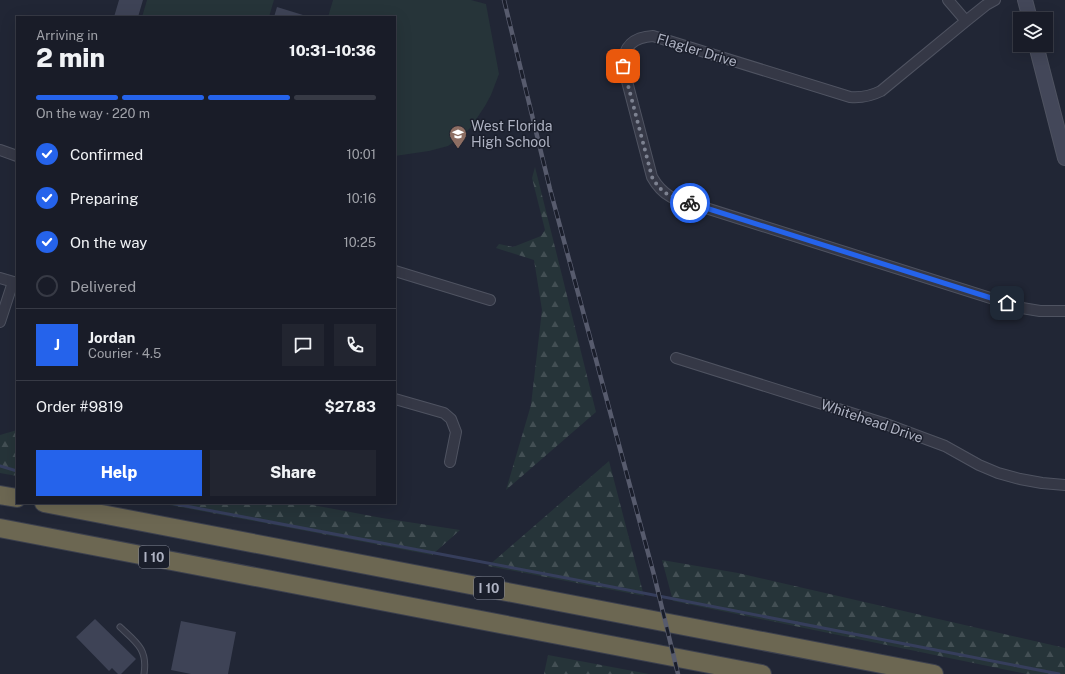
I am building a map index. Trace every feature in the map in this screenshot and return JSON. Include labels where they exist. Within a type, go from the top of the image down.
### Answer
[{"type":"highway","points":[[0,495],[16,498]]},
{"type":"highway","name":"I 10","points":[[49,504],[934,674]]},
{"type":"highway","name":"I 10","points":[[0,528],[762,674]]},
{"type":"main road","points":[[1025,0],[1028,12]]},
{"type":"main road","points":[[1038,52],[1058,122],[1065,158]]},
{"type":"street","points":[[948,0],[966,21]]},
{"type":"street","name":"Flagler Drive","points":[[995,0],[986,5],[881,91],[861,98],[850,97],[653,36],[644,36],[630,44],[623,58],[623,66],[652,177],[656,185],[663,192],[679,199],[1022,308],[1040,311],[1065,312]]},
{"type":"street","points":[[0,150],[16,156]]},
{"type":"street","points":[[396,271],[490,300]]},
{"type":"street","points":[[0,278],[15,283],[0,322]]},
{"type":"street","name":"Whitehead Drive","points":[[676,358],[883,423],[945,446],[979,465],[998,473],[1042,483],[1065,485]]},
{"type":"street","points":[[396,398],[444,413],[451,419],[456,432],[450,462]]},
{"type":"lane","points":[[120,627],[141,648],[145,664],[144,674]]},
{"type":"green space","points":[[147,0],[274,0],[269,16],[142,16]]},
{"type":"green space","points":[[333,0],[471,0],[486,4],[499,74],[491,95],[471,127],[460,138],[448,146],[429,151],[396,156],[396,16],[328,16]]},
{"type":"green space","points":[[535,167],[596,412],[506,490],[531,405],[542,310],[534,260],[496,248],[499,244],[513,247],[541,236],[545,230],[532,178]]},
{"type":"green space","points":[[16,430],[16,476],[0,473],[0,435]]},
{"type":"green space","points":[[609,461],[644,596],[488,566]]},
{"type":"green space","points":[[164,504],[307,504],[382,518],[460,530],[432,555]]},
{"type":"green space","points":[[662,560],[738,573],[1065,648],[1065,674],[1027,674],[673,601]]},
{"type":"green space","points":[[548,655],[649,674],[544,674]]},
{"type":"building","points":[[119,0],[143,0],[138,16],[114,16]]},
{"type":"building","points":[[277,7],[303,15],[302,16],[274,16]]},
{"type":"building","points":[[95,619],[136,659],[121,674],[118,674],[112,668],[109,671],[76,637]]},
{"type":"building","points":[[181,621],[236,632],[228,674],[191,674],[171,670]]},
{"type":"waterway","points":[[0,466],[16,471]]},
{"type":"waterway","points":[[175,504],[1059,674]]},
{"type":"railway","points":[[504,0],[550,189],[654,575],[678,674]]},
{"type":"way so far","points":[[623,66],[652,177],[656,185],[663,192],[671,197],[690,203]]},
{"type":"place","name":"West Florida High School","points":[[458,149]]},
{"type":"route","points":[[690,203],[1007,303]]}]
